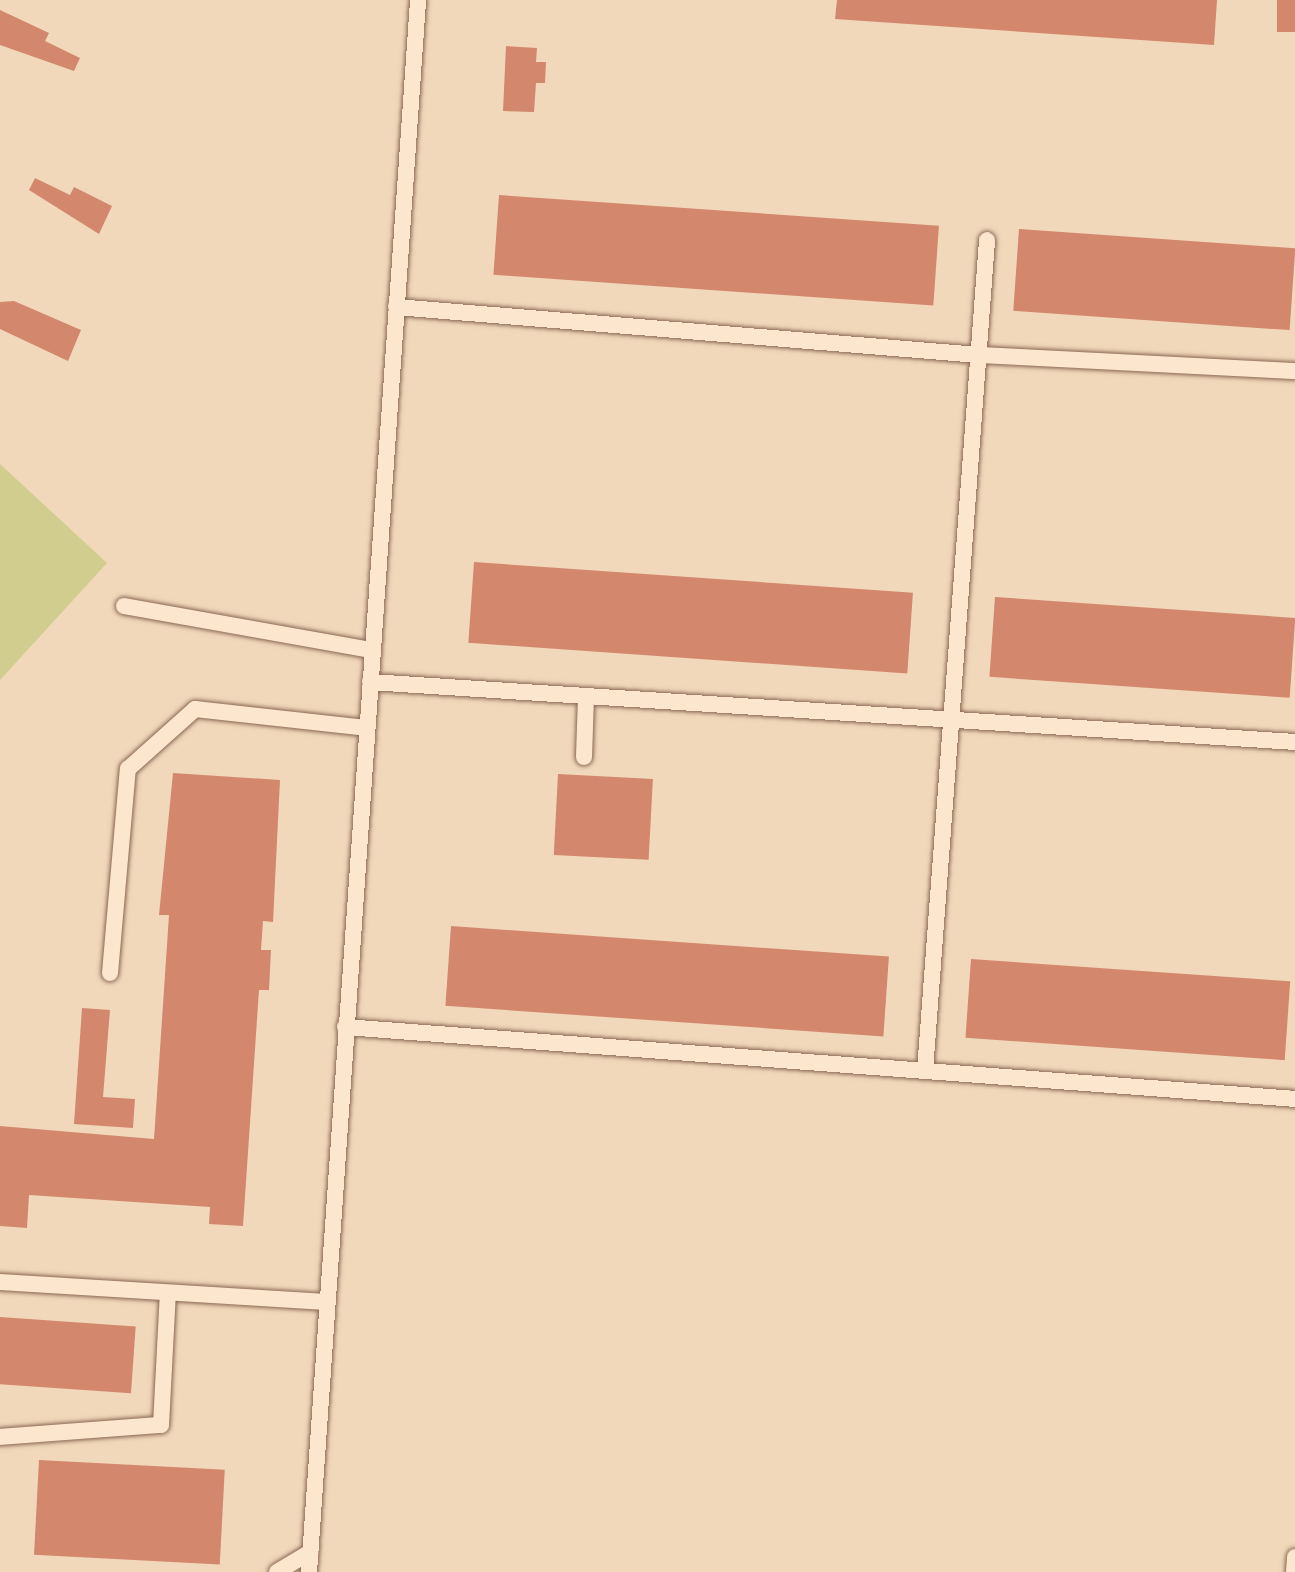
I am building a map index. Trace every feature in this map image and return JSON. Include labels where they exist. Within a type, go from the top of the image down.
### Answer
[{"type":"lane","points":[[309,1572],[418,0]]},
{"type":"lane","points":[[925,1071],[987,240]]},
{"type":"lane","points":[[396,307],[979,355],[1295,371]]},
{"type":"lane","points":[[124,606],[372,650]]},
{"type":"lane","points":[[370,682],[1295,742]]},
{"type":"lane","points":[[584,757],[586,696]]},
{"type":"lane","points":[[110,973],[128,769],[195,709],[366,728]]},
{"type":"lane","points":[[345,1027],[1295,1099]]},
{"type":"lane","points":[[0,1282],[326,1302]]},
{"type":"lane","points":[[0,1437],[161,1425],[168,1293]]},
{"type":"lane","points":[[276,1572],[310,1552]]},
{"type":"lane","points":[[1294,1572],[1295,1557]]},
{"type":"shaded area","points":[[0,464],[107,563],[0,680]]},
{"type":"building","points":[[837,0],[1217,0],[1214,45],[835,19]]},
{"type":"building","points":[[1277,0],[1295,0],[1295,32],[1277,32]]},
{"type":"building","points":[[0,10],[49,33],[45,41],[80,58],[74,71],[0,45]]},
{"type":"building","points":[[506,46],[537,48],[536,62],[546,62],[545,83],[536,83],[534,112],[503,111]]},
{"type":"building","points":[[35,178],[70,195],[74,187],[112,206],[99,234],[29,190]]},
{"type":"building","points":[[499,195],[939,226],[933,306],[493,275]]},
{"type":"building","points":[[1019,229],[1295,248],[1290,330],[1013,311]]},
{"type":"building","points":[[14,301],[81,330],[68,361],[0,329],[0,302]]},
{"type":"building","points":[[474,562],[913,593],[907,673],[468,643]]},
{"type":"building","points":[[995,597],[1295,618],[1290,698],[989,677]]},
{"type":"building","points":[[173,773],[280,780],[273,922],[263,921],[261,950],[271,950],[269,990],[259,990],[243,1226],[209,1224],[210,1207],[29,1195],[27,1228],[0,1226],[0,1126],[154,1139],[169,915],[159,915]]},
{"type":"building","points":[[558,774],[653,779],[649,860],[554,855]]},
{"type":"building","points":[[451,926],[889,957],[883,1036],[445,1006]]},
{"type":"building","points":[[971,959],[1290,981],[1285,1060],[965,1038]]},
{"type":"building","points":[[82,1008],[110,1010],[103,1097],[135,1099],[133,1128],[74,1124]]},
{"type":"building","points":[[0,1317],[136,1326],[131,1393],[0,1384]]},
{"type":"building","points":[[39,1460],[225,1470],[220,1565],[34,1555]]}]
